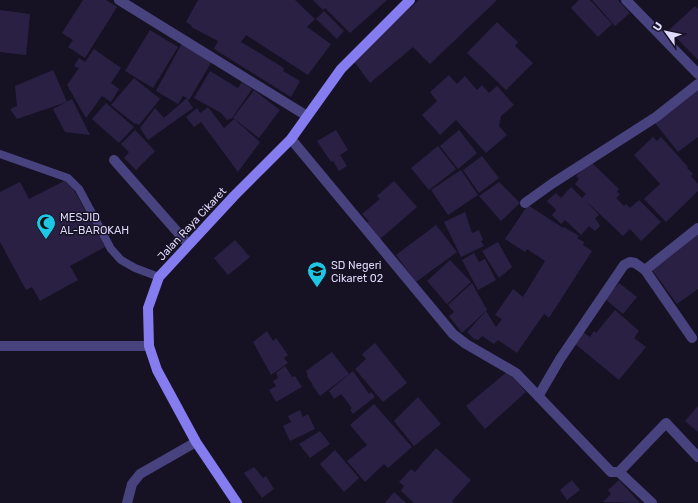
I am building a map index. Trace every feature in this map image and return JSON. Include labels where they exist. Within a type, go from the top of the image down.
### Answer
[{"type":"main road","name":"Jalan Raya Cikaret","points":[[237,503],[196,442],[157,370],[149,346],[148,308],[158,277],[188,244],[292,138],[341,69],[410,0]]},
{"type":"street","points":[[119,0],[307,116]]},
{"type":"street","points":[[626,0],[698,74]]},
{"type":"street","points":[[525,203],[553,183],[656,117],[698,84]]},
{"type":"street","points":[[292,138],[453,334],[466,344],[516,373],[612,472],[619,472],[652,503]]},
{"type":"street","points":[[114,160],[188,244]]},
{"type":"street","points":[[645,270],[698,228]]},
{"type":"street","points":[[539,395],[560,359],[624,265],[630,262],[635,263],[645,270],[692,338]]},
{"type":"street","points":[[0,346],[149,346]]},
{"type":"street","points":[[619,472],[666,423],[698,457]]},
{"type":"street","points":[[127,503],[132,484],[140,474],[196,442]]},
{"type":"lane","points":[[0,154],[68,178],[79,189],[111,249],[121,260],[135,268],[158,277]]},
{"type":"building","points":[[83,0],[106,0],[117,7],[85,58],[68,47],[73,40],[62,33]]},
{"type":"building","points":[[198,0],[295,0],[315,19],[307,27],[331,44],[308,75],[246,35],[241,42],[284,68],[283,71],[300,81],[291,97],[214,49],[218,41],[191,27],[192,26],[186,22]]},
{"type":"building","points":[[313,0],[387,0],[350,33],[325,8],[323,10]]},
{"type":"building","points":[[419,0],[497,0],[430,64],[413,47],[370,83],[353,60]]},
{"type":"building","points":[[579,0],[590,0],[612,24],[598,37],[571,8]]},
{"type":"building","points":[[592,0],[618,0],[630,13],[615,26]]},
{"type":"building","points":[[695,6],[698,9],[698,60],[669,30]]},
{"type":"building","points":[[0,10],[30,14],[26,55],[0,52]]},
{"type":"building","points":[[324,11],[344,31],[337,39],[316,19]]},
{"type":"building","points":[[497,22],[518,42],[515,46],[533,63],[506,90],[467,53]]},
{"type":"building","points":[[150,30],[178,47],[153,88],[125,71]]},
{"type":"building","points":[[182,43],[212,61],[189,100],[187,99],[193,108],[148,140],[140,128],[155,108],[164,118],[187,98],[183,96],[178,104],[156,91]]},
{"type":"building","points":[[94,49],[121,68],[111,83],[119,89],[111,102],[102,96],[86,118],[67,85],[79,68],[74,66],[79,58],[85,62]]},
{"type":"building","points":[[53,70],[67,102],[17,119],[10,109],[17,106],[15,86]]},
{"type":"building","points":[[210,71],[238,88],[242,82],[252,89],[232,118],[227,120],[221,113],[194,98]]},
{"type":"building","points":[[449,75],[457,84],[465,76],[477,90],[482,85],[489,93],[497,86],[514,105],[501,116],[499,126],[507,135],[486,153],[456,120],[440,135],[422,115],[437,101],[430,92]]},
{"type":"building","points":[[134,78],[160,99],[139,125],[136,123],[135,124],[111,105]]},
{"type":"building","points":[[254,90],[280,110],[259,138],[233,118]]},
{"type":"building","points":[[698,90],[698,137],[678,152],[655,123]]},
{"type":"building","points":[[72,99],[90,135],[65,132],[53,109]]},
{"type":"building","points":[[106,103],[134,127],[119,143],[92,119]]},
{"type":"building","points":[[208,107],[224,128],[234,119],[260,142],[238,172],[201,122],[194,127],[186,117],[197,108],[200,113]]},
{"type":"building","points":[[135,130],[155,151],[136,170],[124,158],[129,152],[121,144]]},
{"type":"building","points":[[336,130],[348,150],[340,155],[347,166],[339,171],[317,141]]},
{"type":"building","points":[[459,130],[477,153],[458,169],[440,146]]},
{"type":"building","points":[[653,137],[657,141],[661,137],[688,167],[687,168],[693,174],[691,176],[698,184],[698,191],[666,222],[644,199],[660,184],[634,155]]},
{"type":"building","points":[[438,146],[456,169],[429,190],[411,168]]},
{"type":"building","points":[[482,156],[499,178],[479,193],[463,170]]},
{"type":"building","points":[[590,161],[619,189],[617,192],[620,194],[616,198],[624,206],[626,204],[630,208],[639,200],[661,222],[641,241],[630,229],[623,236],[585,200],[599,215],[595,218],[600,226],[595,231],[589,226],[581,235],[565,220],[561,224],[552,215],[556,210],[547,201],[556,193],[561,198],[571,187],[582,198],[586,194],[575,184],[579,179],[576,176]]},
{"type":"building","points":[[461,170],[478,195],[448,215],[431,190]]},
{"type":"building","points":[[68,179],[105,247],[70,266],[78,280],[40,301],[32,287],[26,290],[0,242],[0,192],[20,182],[29,199]]},
{"type":"building","points":[[394,181],[417,207],[380,239],[366,223],[369,221],[362,214],[380,199],[377,196]]},
{"type":"building","points":[[499,182],[520,203],[501,221],[479,196]]},
{"type":"building","points":[[528,205],[563,228],[564,227],[579,236],[577,238],[584,242],[583,245],[592,251],[549,318],[544,314],[517,353],[498,340],[494,344],[482,336],[478,340],[474,339],[467,332],[486,311],[496,327],[502,319],[495,315],[513,289],[523,297],[545,261],[527,249],[525,252],[505,239]]},
{"type":"building","points":[[465,212],[472,233],[479,230],[483,240],[481,241],[484,246],[461,257],[444,222]]},
{"type":"building","points":[[436,225],[457,252],[416,282],[396,255]]},
{"type":"building","points":[[698,233],[698,289],[677,304],[650,267]]},
{"type":"building","points":[[235,240],[250,257],[228,275],[214,258]]},
{"type":"building","points":[[498,242],[512,267],[499,278],[482,251]]},
{"type":"building","points":[[474,253],[479,262],[485,259],[496,280],[478,290],[462,260]]},
{"type":"building","points":[[450,260],[471,282],[447,304],[427,281]]},
{"type":"building","points":[[472,283],[487,310],[462,333],[449,316],[454,312],[448,305]]},
{"type":"building","points":[[619,283],[637,297],[623,314],[605,299]]},
{"type":"building","points":[[615,310],[639,331],[634,338],[646,347],[619,380],[574,343],[583,332],[590,337],[594,331],[596,333]]},
{"type":"building","points":[[267,331],[273,341],[276,338],[288,355],[284,358],[288,363],[271,375],[253,342]]},
{"type":"building","points":[[375,343],[407,383],[383,402],[355,369],[366,359],[362,354]]},
{"type":"building","points":[[332,352],[349,374],[320,396],[312,385],[306,371]]},
{"type":"building","points":[[285,366],[292,377],[295,376],[302,387],[276,402],[269,390],[276,386],[273,381],[278,378],[276,373]]},
{"type":"building","points":[[353,371],[369,394],[371,392],[375,397],[353,414],[350,410],[352,408],[341,394],[334,399],[329,391]]},
{"type":"building","points":[[508,371],[526,392],[485,429],[466,406]]},
{"type":"building","points":[[418,397],[441,424],[414,446],[394,421]]},
{"type":"building","points":[[374,404],[412,447],[388,468],[384,464],[365,482],[347,461],[367,445],[350,425]]},
{"type":"building","points":[[698,406],[698,432],[685,421]]},
{"type":"building","points":[[300,410],[303,417],[308,414],[315,429],[290,441],[283,426],[291,422],[288,416]]},
{"type":"building","points":[[320,431],[330,444],[310,458],[299,444]]},
{"type":"building","points":[[436,448],[471,480],[452,501],[454,503],[414,503],[401,491],[404,486],[399,482],[411,469],[415,472]]},
{"type":"building","points":[[335,450],[359,478],[344,492],[320,464]]},
{"type":"building","points":[[254,467],[263,478],[266,476],[274,489],[262,498],[244,473]]},
{"type":"building","points":[[572,480],[580,490],[567,500],[560,490]]},
{"type":"building","points":[[619,480],[640,503],[603,502],[611,494],[608,490]]},
{"type":"building","points":[[394,492],[406,503],[385,503]]},
{"type":"place","name":"MESJID AL-BAROKAH","points":[[46,240]]},
{"type":"place","name":"SD Negeri Cikaret 02","points":[[317,288]]}]
